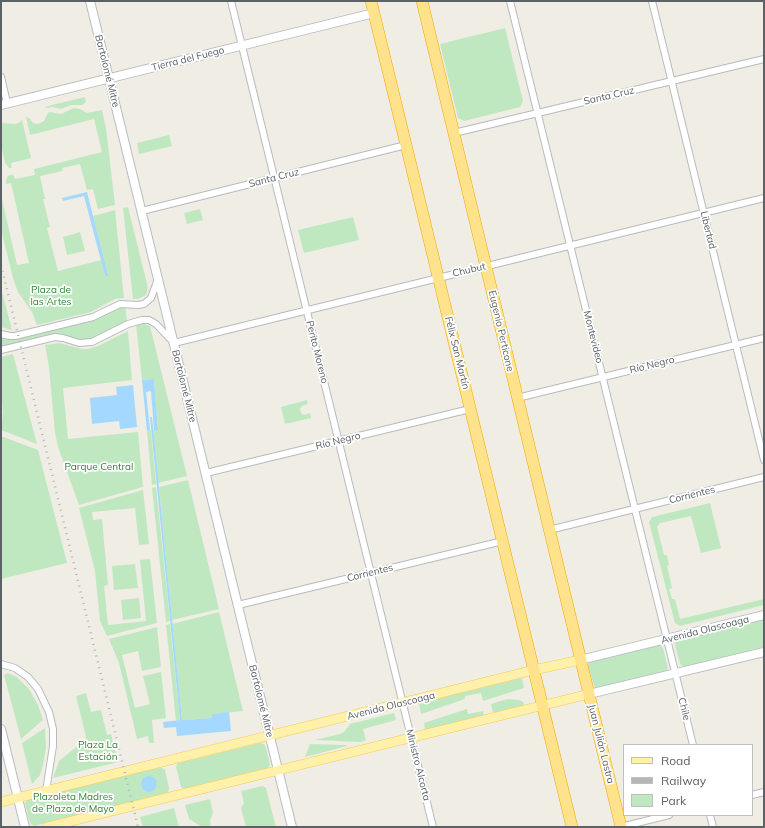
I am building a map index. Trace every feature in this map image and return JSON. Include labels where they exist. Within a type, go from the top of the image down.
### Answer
[{"type":"highway","name":"Félix San Martín","points":[[371,1],[572,827]]},
{"type":"highway","name":"Eugenio Perticone","points":[[422,1],[580,660]]},
{"type":"highway","name":"Juan Julián Lastra","points":[[580,660],[621,827]]},
{"type":"main road","name":"Bartolomé Mitre","points":[[90,1],[292,827]]},
{"type":"main road","name":"Tierra del Fuego","points":[[4,104],[374,13]]},
{"type":"main road","name":"Avenida Olascoaga","points":[[1,802],[534,670],[764,615]]},
{"type":"main road","points":[[47,827],[764,652]]},
{"type":"main road","points":[[1,729],[25,827]]},
{"type":"street","name":"Perito Moreno","points":[[231,1],[403,703]]},
{"type":"street","name":"Montevideo","points":[[510,1],[675,673]]},
{"type":"street","name":"Libertad","points":[[652,1],[764,460]]},
{"type":"street","name":"Santa Cruz","points":[[454,133],[764,60]]},
{"type":"street","points":[[1,77],[4,104]]},
{"type":"street","name":"Santa Cruz","points":[[142,211],[406,145]]},
{"type":"street","name":"Chubut","points":[[174,343],[764,198]]},
{"type":"street","points":[[1,334],[15,336],[93,317],[120,304],[144,304],[151,298],[158,279]]},
{"type":"street","points":[[1,350],[55,337],[79,343],[92,342],[128,324],[142,320],[149,320],[156,324],[174,343]]},
{"type":"street","name":"Río Negro","points":[[518,398],[764,338]]},
{"type":"street","name":"Río Negro","points":[[206,473],[470,409]]},
{"type":"street","name":"Corrientes","points":[[549,530],[764,477]]},
{"type":"street","name":"Corrientes","points":[[238,605],[503,541]]},
{"type":"street","points":[[1,664],[15,668],[28,677],[38,689],[48,708],[54,738],[46,791]]},
{"type":"street","name":"Chile","points":[[675,673],[693,744]]},
{"type":"street","name":"Ministro Alcorta","points":[[403,703],[433,827]]},
{"type":"street","points":[[753,795],[764,792]]},
{"type":"street","points":[[621,827],[665,816]]},
{"type":"street","points":[[710,816],[712,827]]},
{"type":"green space","points":[[505,28],[523,101],[520,107],[464,121],[458,118],[440,44]]},
{"type":"green space","points":[[85,97],[86,102],[82,105],[71,105],[61,109],[44,107]]},
{"type":"green space","name":"Plaza de las Artes","points":[[74,108],[80,109],[87,113],[102,110],[106,128],[115,205],[98,209],[93,189],[87,190],[80,164],[62,168],[63,171],[40,176],[45,199],[43,199],[50,227],[47,228],[58,271],[101,260],[105,276],[107,276],[93,216],[115,210],[124,298],[115,299],[91,312],[37,325],[32,312],[18,292],[13,278],[1,229],[1,195],[17,265],[29,263],[11,183],[6,184],[6,180],[8,176],[13,174],[15,179],[35,175],[34,169],[102,152],[94,119],[30,135],[26,117],[33,123],[38,124],[44,121],[50,112],[61,114]]},
{"type":"green space","points":[[22,120],[31,158],[11,163],[12,168],[9,168],[5,163],[1,145],[1,123],[15,124]]},
{"type":"green space","points":[[169,135],[172,146],[139,154],[137,143]]},
{"type":"green space","points":[[128,207],[148,288],[146,295],[138,299],[133,299],[123,208]]},
{"type":"green space","points":[[200,209],[203,220],[187,224],[184,213]]},
{"type":"green space","points":[[353,217],[359,240],[304,253],[298,230]]},
{"type":"green space","points":[[80,232],[85,251],[67,255],[63,237]]},
{"type":"green space","points":[[1,288],[12,330],[1,327]]},
{"type":"green space","points":[[125,306],[127,321],[93,339],[80,340],[53,335],[1,348],[1,336],[8,338]]},
{"type":"green space","name":"Parque Central","points":[[136,324],[150,326],[187,476],[158,483],[153,430],[158,430],[154,379],[142,380]]},
{"type":"green space","name":"Parque Central","points":[[128,331],[132,380],[63,388],[68,439],[138,432],[143,487],[79,505],[58,447],[55,433],[49,367],[45,345],[59,343],[82,349],[88,349],[98,346]]},
{"type":"green space","points":[[13,354],[37,444],[1,430],[3,412],[1,392],[1,357]]},
{"type":"green space","points":[[307,400],[308,404],[302,406],[300,409],[301,413],[304,415],[310,413],[311,418],[285,424],[281,407]]},
{"type":"green space","points":[[151,430],[156,484],[152,485],[147,431]]},
{"type":"green space","points":[[1,436],[38,450],[67,563],[1,579]]},
{"type":"green space","name":"Parque Central","points":[[188,480],[219,609],[172,620],[159,487]]},
{"type":"green space","points":[[156,487],[170,621],[166,622],[152,488]]},
{"type":"green space","name":"Parque Central","points":[[143,490],[149,544],[139,545],[135,508],[92,512],[93,520],[102,519],[108,585],[104,586],[108,625],[146,621],[140,560],[150,559],[157,623],[107,636],[100,621],[95,571],[79,508]]},
{"type":"green space","points":[[710,503],[721,548],[701,553],[691,516],[660,523],[657,527],[664,555],[667,555],[669,565],[667,566],[672,588],[669,589],[672,599],[675,599],[680,619],[764,599],[764,605],[680,626],[675,623],[649,522],[652,517]]},
{"type":"green space","points":[[135,564],[138,588],[114,590],[112,566]]},
{"type":"green space","points":[[139,598],[141,618],[123,620],[121,600]]},
{"type":"green space","points":[[219,612],[243,711],[212,714],[212,718],[182,720],[172,624]]},
{"type":"green space","points":[[764,619],[764,647],[684,667],[680,664],[675,645],[676,641]]},
{"type":"green space","points":[[170,624],[180,720],[176,721],[166,625]]},
{"type":"green space","points":[[157,627],[161,667],[142,671],[138,651],[122,655],[135,708],[150,704],[143,676],[161,672],[166,718],[152,720],[154,743],[149,743],[148,736],[137,739],[119,663],[109,639]]},
{"type":"green space","points":[[660,645],[663,648],[668,668],[667,671],[596,688],[594,686],[588,665],[589,662]]},
{"type":"green space","points":[[8,673],[17,677],[29,689],[38,705],[43,720],[21,739],[4,675]]},
{"type":"green space","points":[[522,678],[524,688],[483,701],[481,693],[465,696],[465,699],[421,714],[419,703]]},
{"type":"green space","name":"Plaza La Estación","points":[[86,693],[91,712],[101,710],[107,735],[111,734],[118,762],[53,778],[59,761],[85,740],[86,737],[76,696]]},
{"type":"green space","points":[[507,699],[519,700],[523,702],[524,706],[493,713],[491,704]]},
{"type":"green space","points":[[467,709],[468,714],[483,711],[484,716],[425,730],[424,723]]},
{"type":"green space","points":[[394,713],[396,720],[363,729],[366,740],[361,742],[314,740],[340,734],[345,731],[350,724]]},
{"type":"green space","points":[[45,728],[46,748],[43,765],[40,775],[32,784],[22,743]]},
{"type":"green space","points":[[260,743],[264,744],[266,748],[270,764],[268,768],[185,789],[181,787],[176,767],[178,763]]},
{"type":"green space","points":[[310,744],[347,745],[347,746],[305,757]]},
{"type":"green space","name":"Plazoleta Madres de Plaza de Mayo","points":[[160,767],[165,770],[169,788],[168,793],[34,826],[30,823],[25,803],[27,800]]},
{"type":"green space","points":[[263,786],[266,788],[276,827],[246,827],[241,808],[244,803],[241,791]]},
{"type":"green space","points":[[210,799],[213,813],[210,821],[211,827],[202,827],[189,819],[185,805]]},
{"type":"green space","points":[[174,808],[179,827],[143,827],[140,817]]},
{"type":"water","points":[[87,192],[108,276],[105,276],[84,196],[63,201],[62,198]]},
{"type":"water","points":[[154,379],[158,430],[154,430],[151,391],[146,392],[150,430],[147,431],[142,380]]},
{"type":"water","points":[[133,385],[137,427],[120,429],[119,421],[92,424],[90,398],[117,395],[116,387]]},
{"type":"water","points":[[150,417],[152,417],[182,720],[212,718],[212,714],[229,712],[231,731],[177,736],[176,727],[164,728],[163,722],[180,720]]},
{"type":"water","points":[[146,776],[152,776],[157,781],[155,790],[152,792],[146,792],[141,787],[141,781]]},
{"type":"railway","points":[[1,265],[138,827]]}]
